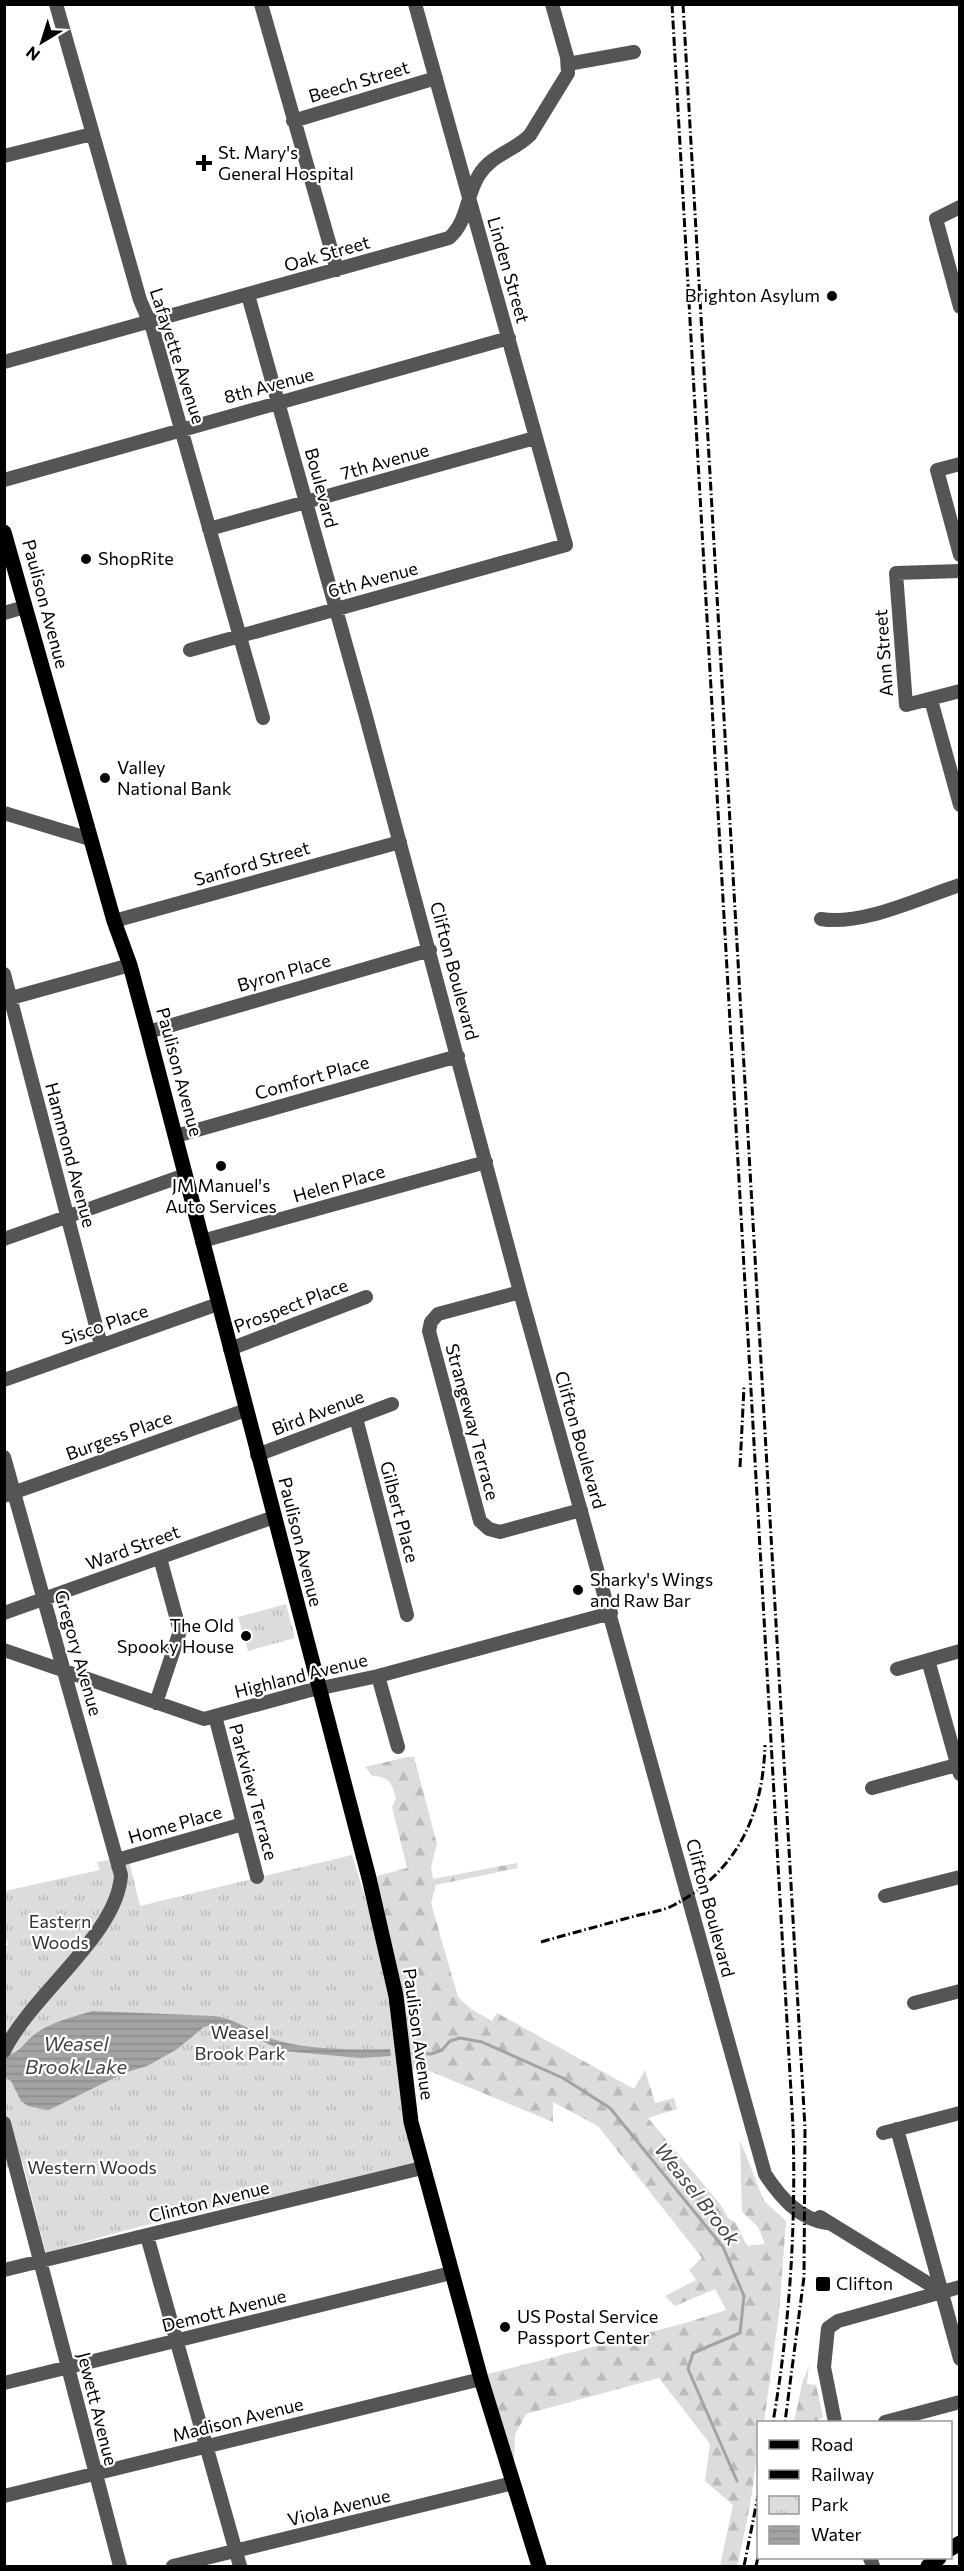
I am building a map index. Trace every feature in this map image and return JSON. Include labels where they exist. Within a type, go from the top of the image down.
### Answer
[{"type":"main road","name":"Paulison Avenue","points":[[4,532],[90,839],[114,921],[130,965],[176,1136],[320,1688],[396,1996],[409,2112],[422,2168],[481,2379],[539,2566]]},
{"type":"street","name":"Lafayette Avenue","points":[[56,4],[263,718]]},
{"type":"street","points":[[261,4],[337,270]]},
{"type":"street","name":"Linden Street","points":[[415,4],[566,545]]},
{"type":"street","points":[[552,4],[568,64],[634,52]]},
{"type":"street","name":"Oak Street","points":[[4,362],[449,238],[458,231],[478,176],[489,163],[522,143],[536,127],[563,84],[568,73],[568,64]]},
{"type":"street","name":"Beech Street","points":[[293,121],[436,78]]},
{"type":"street","points":[[4,156],[92,134]]},
{"type":"street","points":[[960,207],[936,219],[960,307]]},
{"type":"street","name":"Boulevard","points":[[248,295],[359,690]]},
{"type":"street","name":"8th Avenue","points":[[4,480],[508,338]]},
{"type":"street","name":"7th Avenue","points":[[209,529],[535,438]]},
{"type":"street","points":[[960,464],[937,470],[960,555]]},
{"type":"street","name":"6th Avenue","points":[[190,650],[566,545]]},
{"type":"street","name":"Ann Street","points":[[931,699],[906,705],[896,573],[960,571]]},
{"type":"street","points":[[4,613],[25,607]]},
{"type":"street","name":"Clifton Boulevard","points":[[359,690],[520,1292],[765,2174],[780,2194],[798,2211],[814,2221],[827,2223],[942,2292]]},
{"type":"street","points":[[960,691],[931,699],[960,805]]},
{"type":"street","points":[[4,813],[90,839]]},
{"type":"street","name":"Sanford Street","points":[[114,921],[400,842]]},
{"type":"street","points":[[821,919],[858,919],[960,885]]},
{"type":"street","name":"Byron Place","points":[[148,1032],[430,950]]},
{"type":"street","points":[[8,999],[130,965]]},
{"type":"street","name":"Hammond Avenue","points":[[4,974],[8,999],[101,1345]]},
{"type":"street","name":"Comfort Place","points":[[176,1136],[458,1056]]},
{"type":"street","name":"Helen Place","points":[[202,1242],[486,1162]]},
{"type":"street","points":[[4,1239],[185,1175]]},
{"type":"street","name":"Strangeway Terrace","points":[[520,1292],[438,1314],[431,1322],[429,1331],[480,1521],[489,1529],[500,1532],[581,1510]]},
{"type":"street","name":"Prospect Place","points":[[230,1349],[366,1297]]},
{"type":"street","name":"Sisco Place","points":[[4,1380],[218,1304]]},
{"type":"street","name":"Bird Avenue","points":[[258,1455],[392,1404]]},
{"type":"street","name":"Burgess Place","points":[[10,1494],[246,1410]]},
{"type":"street","name":"Gilbert Place","points":[[356,1418],[407,1615]]},
{"type":"street","name":"Gregory Avenue","points":[[4,1457],[10,1494],[44,1599],[121,1875],[119,1893],[108,1917],[23,2019],[5,2050]]},
{"type":"street","name":"Ward Street","points":[[4,1613],[274,1517]]},
{"type":"street","points":[[156,1703],[180,1631],[160,1558]]},
{"type":"street","name":"Highland Avenue","points":[[4,1650],[204,1719],[320,1688],[378,1676],[611,1613]]},
{"type":"street","points":[[897,1669],[960,1651]]},
{"type":"street","points":[[872,1788],[959,1768],[928,1660]]},
{"type":"street","points":[[378,1676],[398,1747]]},
{"type":"street","name":"Parkview Terrace","points":[[215,1716],[257,1877]]},
{"type":"street","name":"Home Place","points":[[117,1860],[243,1824]]},
{"type":"street","points":[[885,1896],[960,1877]]},
{"type":"street","points":[[914,2003],[960,1991]]},
{"type":"street","points":[[883,2133],[960,2113]]},
{"type":"street","name":"Jewett Avenue","points":[[4,2124],[120,2566]]},
{"type":"street","points":[[897,2129],[960,2359]]},
{"type":"street","name":"Clinton Avenue","points":[[4,2270],[422,2168]]},
{"type":"street","points":[[147,2236],[240,2566]]},
{"type":"street","name":"Demott Avenue","points":[[4,2383],[451,2273]]},
{"type":"street","points":[[835,2421],[824,2367],[828,2328],[838,2321],[960,2287]]},
{"type":"street","name":"Madison Avenue","points":[[4,2496],[481,2379]]},
{"type":"street","points":[[889,2421],[960,2402]]},
{"type":"street","name":"Viola Avenue","points":[[173,2566],[513,2482]]},
{"type":"green space","points":[[286,1604],[295,1638],[248,1651],[238,1617]]},
{"type":"green space","points":[[414,1757],[437,1844],[431,1867],[433,1879],[517,1863],[518,1868],[436,1885],[431,1903],[458,1997],[471,2009],[492,2021],[497,2013],[634,2089],[645,2070],[655,2103],[674,2098],[677,2109],[648,2118],[720,2204],[728,2218],[736,2223],[747,2246],[765,2244],[758,2227],[742,2212],[740,2140],[764,2201],[786,2221],[779,2314],[764,2421],[757,2421],[754,2477],[737,2566],[720,2566],[733,2505],[705,2481],[710,2444],[659,2378],[526,2414],[515,2435],[513,2483],[480,2376],[682,2324],[726,2310],[715,2289],[675,2306],[665,2296],[696,2280],[689,2270],[702,2258],[598,2126],[553,2102],[553,2122],[427,2070],[404,2070],[377,1876],[407,1868],[392,1807],[396,1799],[393,1789],[387,1780],[373,1776],[365,1767]]},
{"type":"green space","name":"Weasel Brook Park","points":[[352,1855],[396,1996],[422,2168],[186,2215],[46,2254],[23,2163],[5,2168],[5,1945],[8,1945],[5,1936],[5,1891],[100,1870],[97,1862],[128,1857],[140,1906]]},
{"type":"green space","points":[[809,2365],[807,2384],[816,2385],[823,2417],[817,2421],[794,2421],[802,2384]]},
{"type":"water","name":"Weasel Brook Lake","points":[[92,2011],[214,2016],[231,2020],[262,2035],[292,2044],[320,2048],[390,2049],[391,2056],[360,2058],[284,2051],[228,2026],[213,2025],[204,2027],[176,2050],[147,2066],[124,2073],[49,2110],[28,2106],[21,2101],[11,2081],[5,2077],[5,2055],[18,2050],[35,2034],[48,2026]]},
{"type":"waterway","name":"Weasel Brook","points":[[413,2053],[431,2054],[442,2050],[450,2041],[460,2038],[482,2042],[563,2078],[610,2108],[723,2247],[744,2296],[740,2333],[693,2353],[688,2369],[737,2481]]},
{"type":"railway","points":[[672,4],[793,2127],[794,2201],[788,2312],[773,2421]]},
{"type":"railway","points":[[683,4],[805,2128],[804,2277],[785,2421]]},
{"type":"railway","points":[[740,1467],[744,1387]]},
{"type":"railway","points":[[541,1942],[670,1907],[696,1891],[715,1875],[743,1838],[752,1817],[759,1794],[765,1745]]},
{"type":"railway","points":[[744,2566],[757,2501]]},
{"type":"railway","points":[[756,2566],[758,2559]]},
{"type":"place","name":"St. Mary's General Hospital","points":[[204,163]]},
{"type":"place","name":"Brighton Asylum","points":[[832,296]]},
{"type":"place","name":"ShopRite","points":[[86,559]]},
{"type":"place","name":"Valley National Bank","points":[[105,778]]},
{"type":"place","name":"JM Manuel's Auto Services","points":[[221,1166]]},
{"type":"place","name":"Sharky's Wings and Raw Bar","points":[[578,1590]]},
{"type":"place","name":"The Old Spooky House","points":[[246,1636]]},
{"type":"place","name":"Clifton","points":[[823,2284]]},
{"type":"place","name":"US Postal Service Passport Center","points":[[505,2327]]},
{"type":"park label","name":"Eastern Woods","points":[[60,1932]]},
{"type":"park label","name":"Western Woods","points":[[92,2168]]}]
